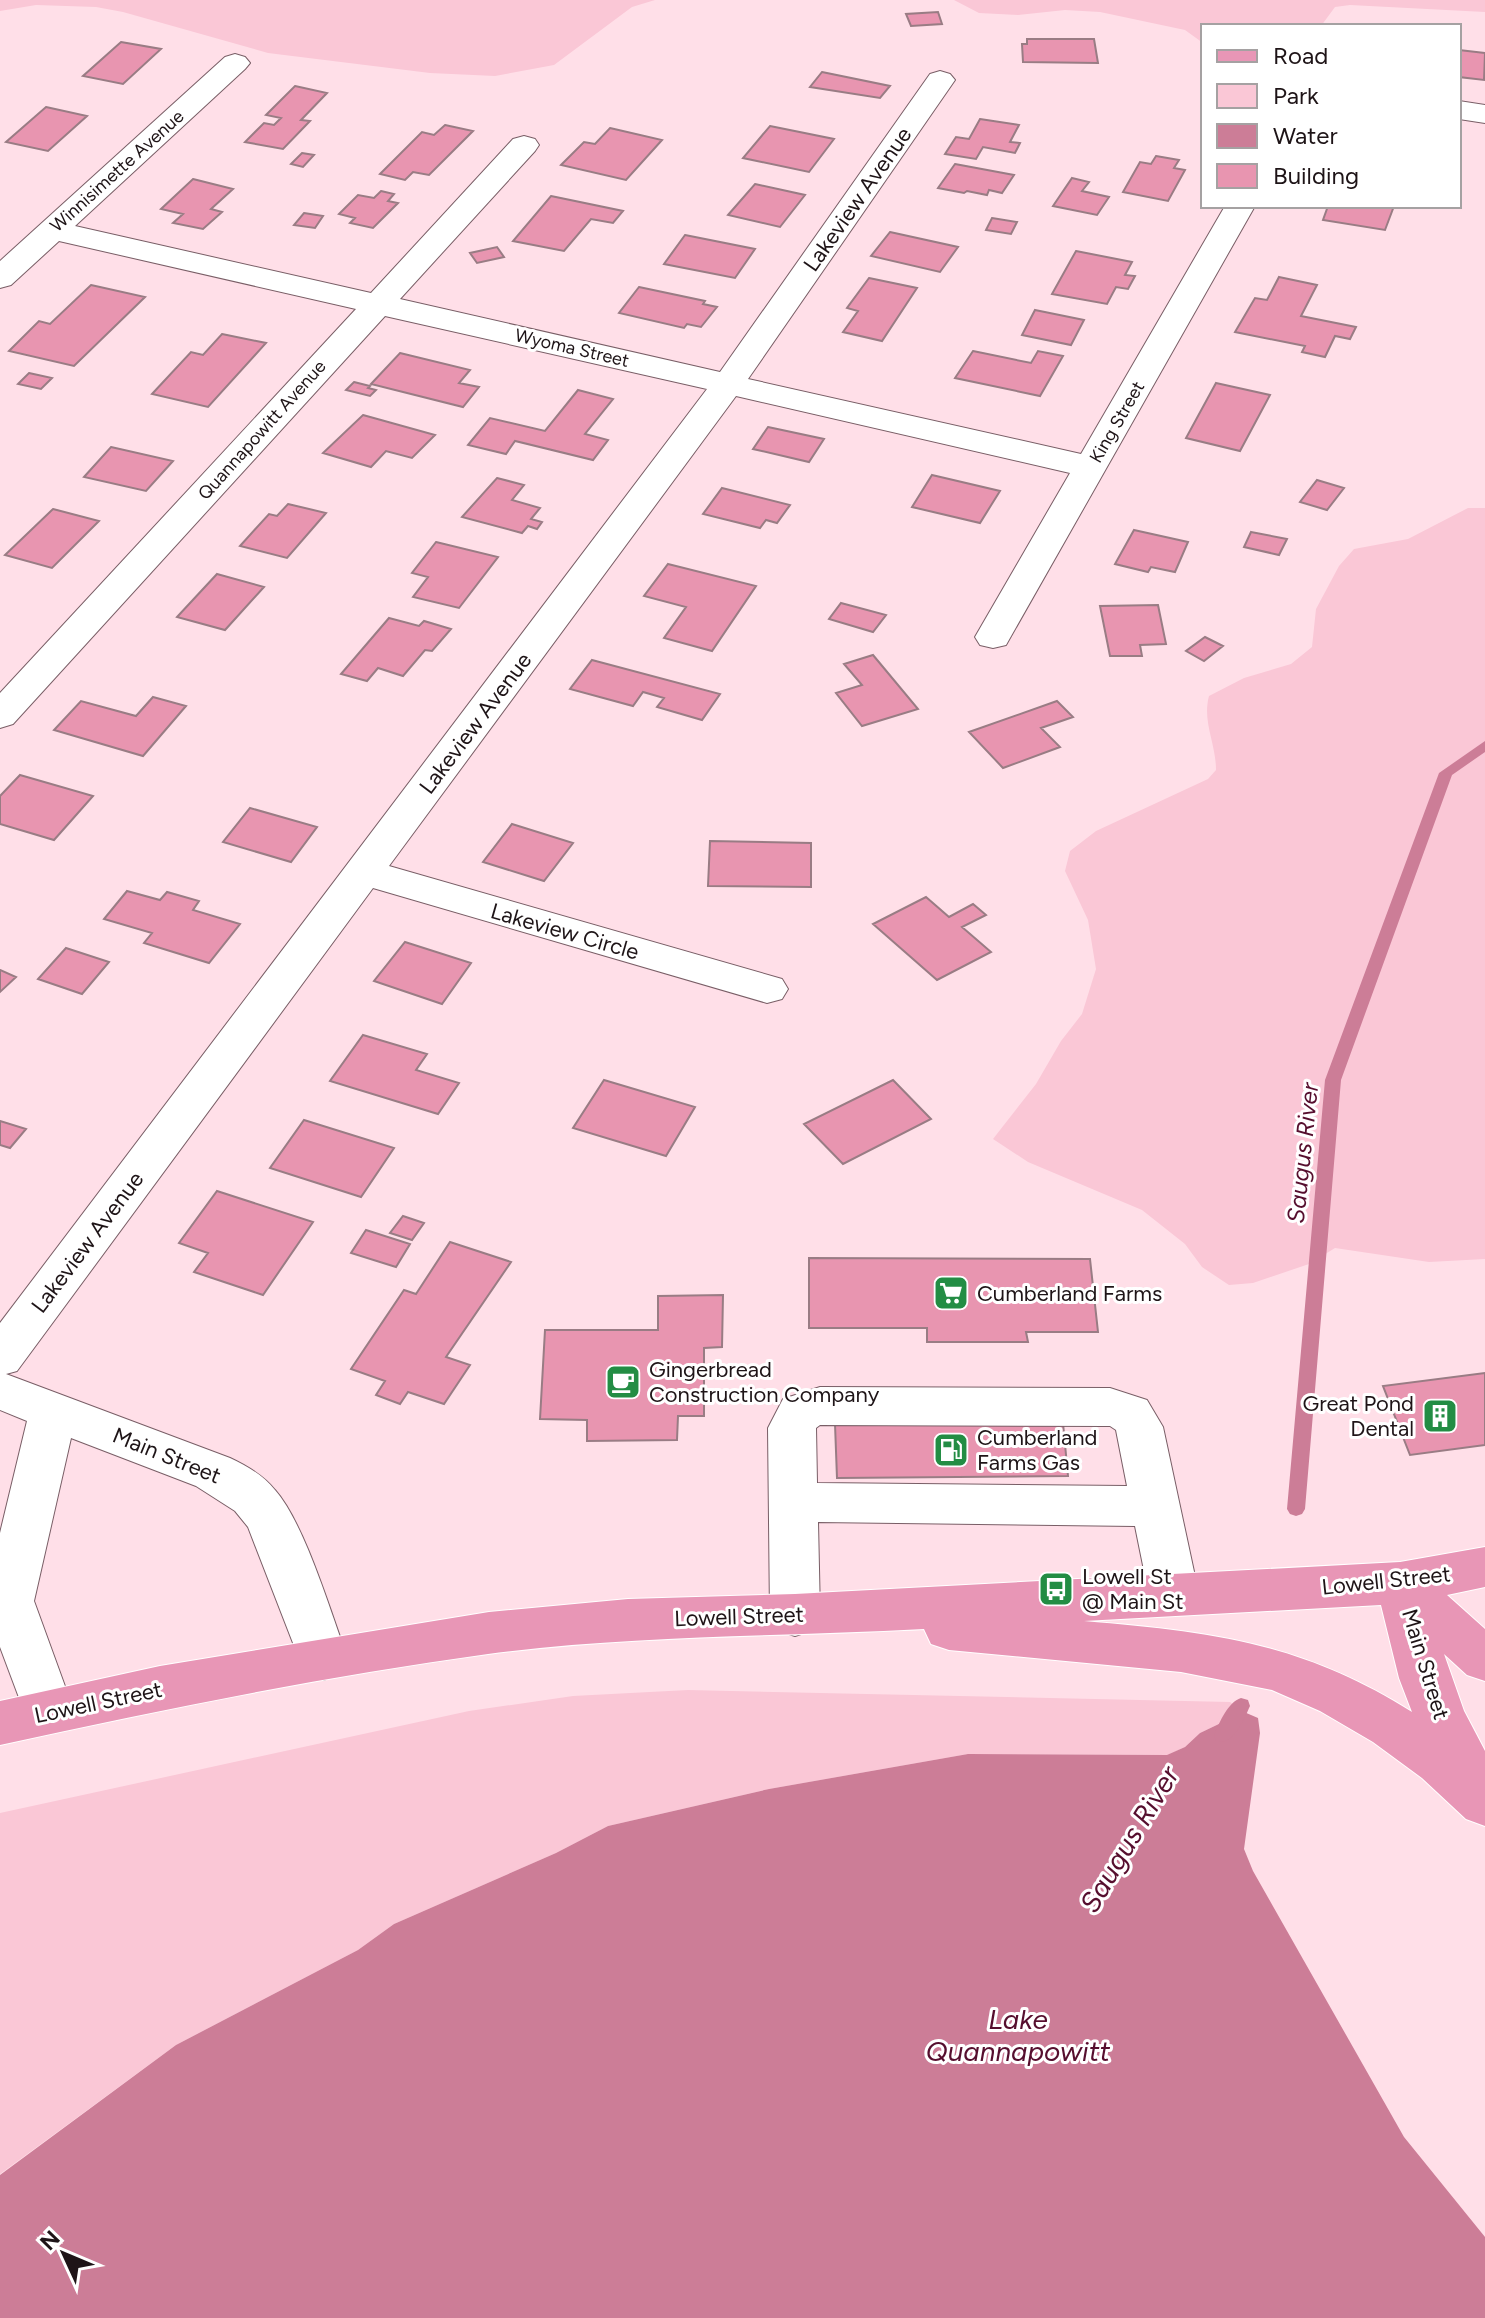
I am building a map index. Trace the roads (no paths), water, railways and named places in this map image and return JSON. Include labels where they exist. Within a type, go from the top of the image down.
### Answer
[{"type":"main road","name":"Lowell Street","points":[[0,1723],[48,1711],[323,1659],[535,1629],[628,1620],[795,1615],[1400,1583],[1485,1567]]},
{"type":"main road","name":"Main Street","points":[[1400,1583],[1485,1660]]},
{"type":"main road","name":"Main Street","points":[[1400,1583],[1435,1704],[1485,1803]]},
{"type":"main road","points":[[795,1615],[1180,1650],[1280,1671],[1343,1699],[1406,1735],[1453,1769],[1485,1803]]},
{"type":"street","name":"Winnisimette Avenue","points":[[0,278],[235,63]]},
{"type":"street","name":"Lakeview Avenue","points":[[0,1358],[728,384],[940,80]]},
{"type":"street","points":[[1461,110],[1485,114]]},
{"type":"street","name":"Quannapowitt Avenue","points":[[0,716],[524,145]]},
{"type":"street","name":"King Street","points":[[993,637],[1239,208]]},
{"type":"street","name":"Wyoma Street","points":[[53,230],[1091,467]]},
{"type":"street","name":"Lakeview Circle","points":[[364,872],[767,989]]},
{"type":"street","name":"Main Street","points":[[0,1391],[223,1476],[251,1496],[265,1512],[275,1531],[323,1659]]},
{"type":"street","points":[[795,1615],[793,1423],[800,1412],[814,1406],[1121,1409],[1137,1420],[1174,1595]]},
{"type":"street","points":[[48,1711],[4,1603],[53,1410]]},
{"type":"street","points":[[795,1502],[1154,1506]]},
{"type":"water","name":"Lake Quannapowitt","points":[[1244,1712],[1258,1718],[1260,1733],[1244,1849],[1253,1871],[1404,2137],[1485,2237],[1485,2318],[0,2318],[0,2175],[176,2045],[358,1950],[394,1924],[556,1853],[608,1826],[769,1789],[968,1754],[1167,1755],[1185,1747],[1200,1733]]},
{"type":"waterway","name":"Saugus River","points":[[1296,1509],[1333,1080],[1446,773],[1485,745]]},
{"type":"waterway","name":"Saugus River","points":[[1223,1735],[1241,1706]]},
{"type":"place","name":"Cumberland Farms","points":[[951,1293]]},
{"type":"place","name":"Gingerbread Construction Company","points":[[623,1382]]},
{"type":"place","name":"Great Pond Dental","points":[[1440,1416]]},
{"type":"place","name":"Cumberland Farms Gas","points":[[951,1450]]},
{"type":"place","name":"Lowell St @ Main St","points":[[1056,1589]]}]
